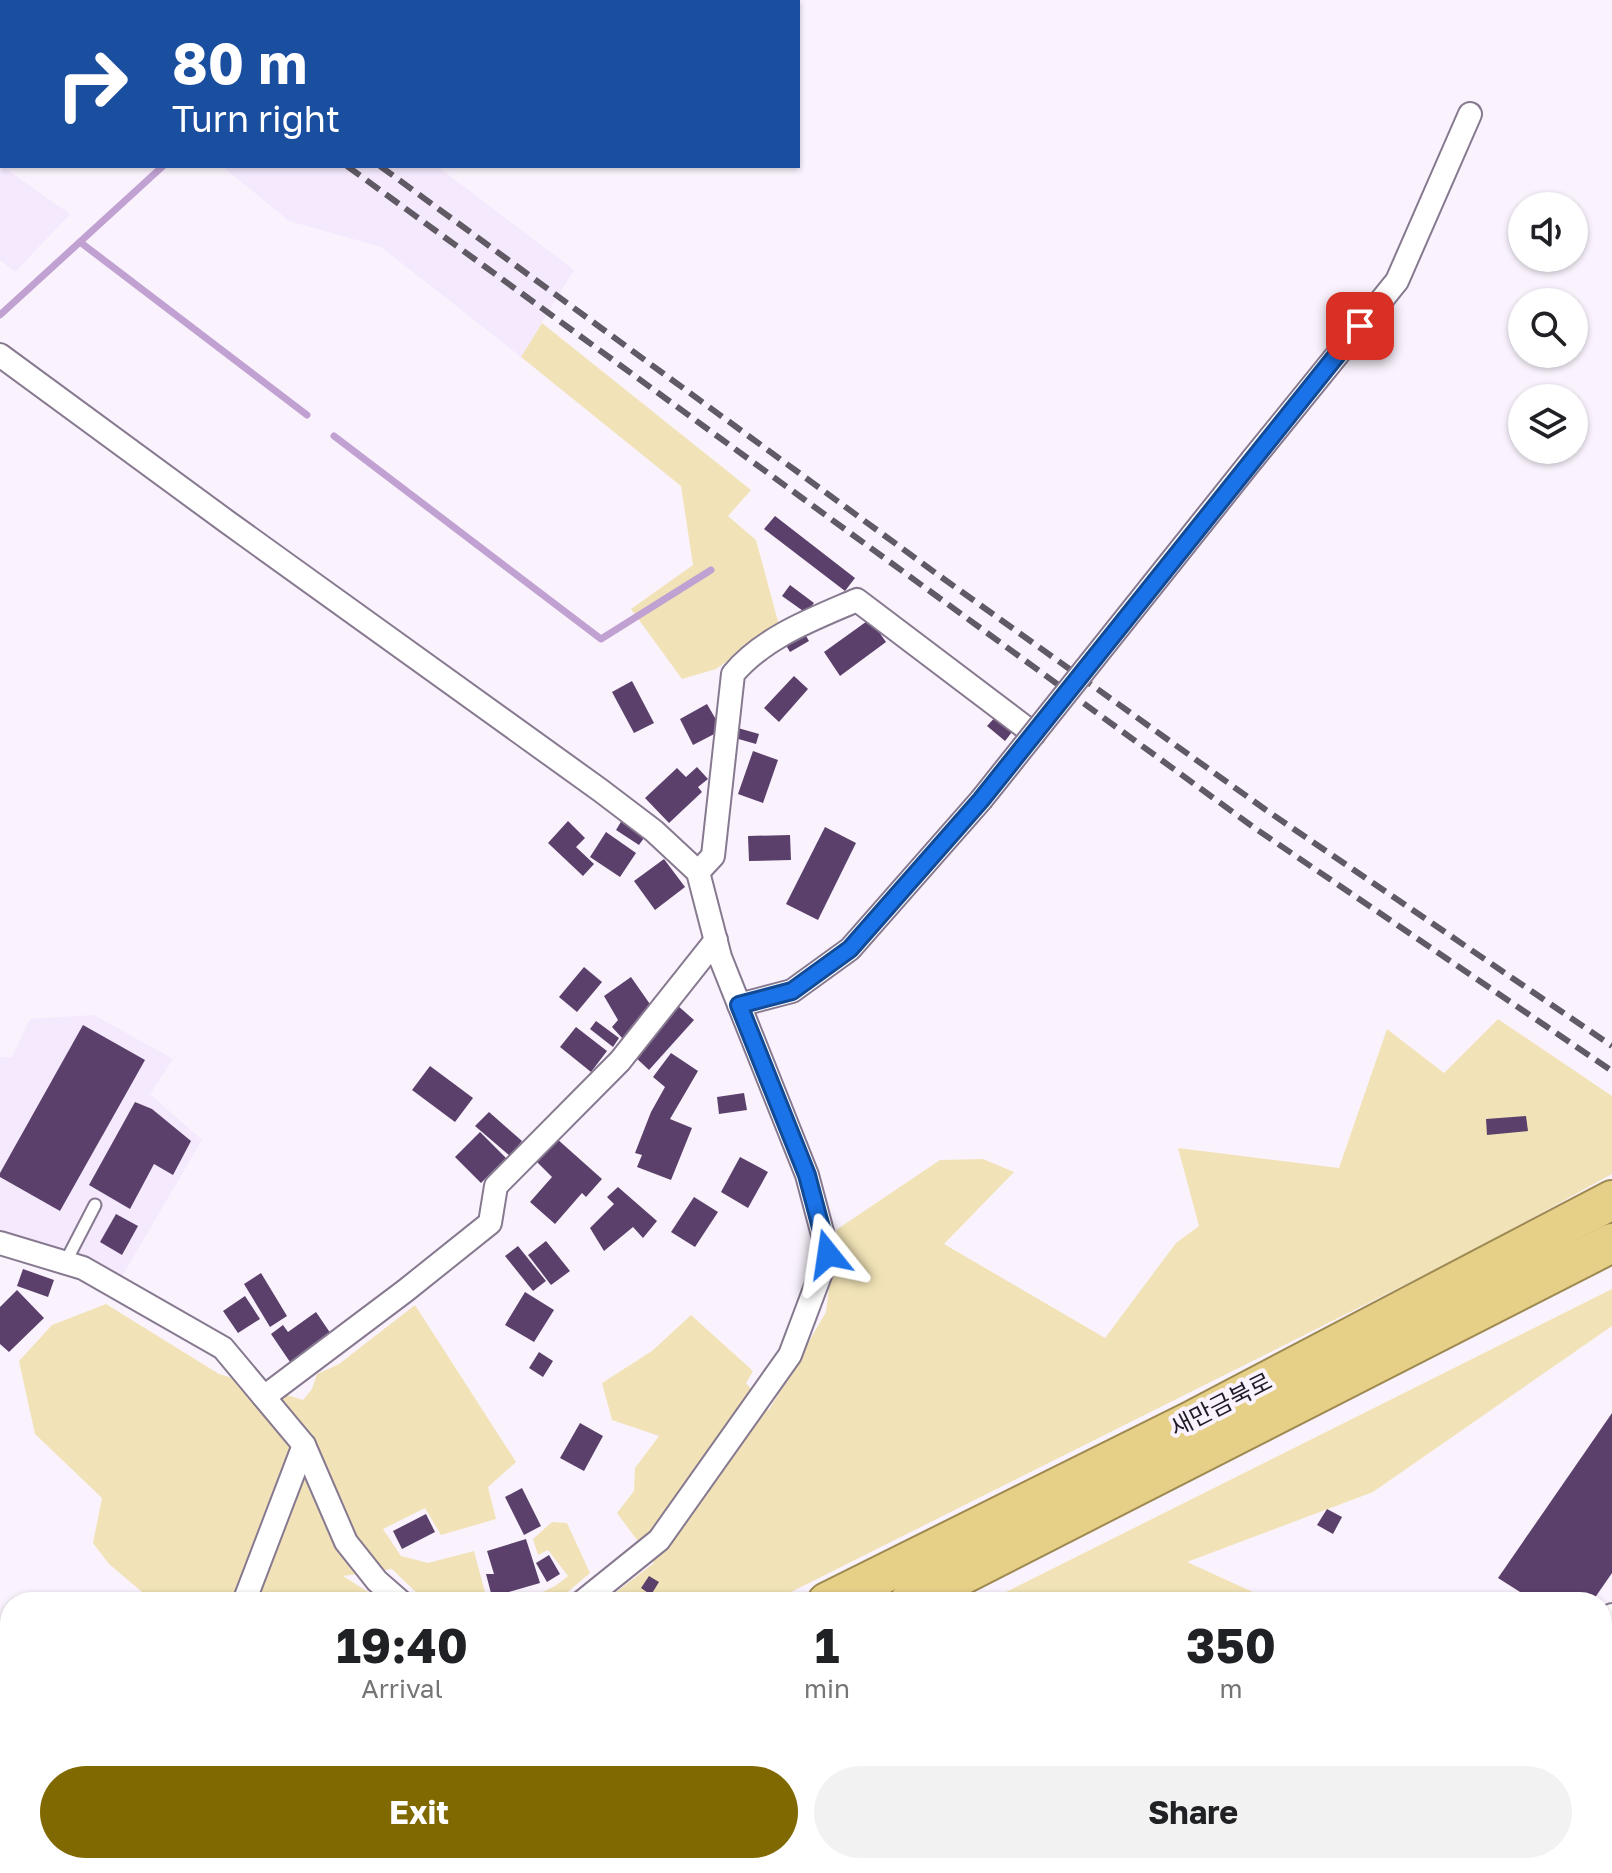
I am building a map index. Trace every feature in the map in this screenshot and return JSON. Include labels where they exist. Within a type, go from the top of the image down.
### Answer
[{"type":"highway","name":"새만금북로","points":[[847,1592],[1191,1421],[1599,1208]]},
{"type":"highway","name":"새만금북로","points":[[929,1592],[1610,1244]]},
{"type":"street","points":[[739,1005],[792,991],[850,949],[981,800],[1397,281],[1470,114]]},
{"type":"street","points":[[0,355],[600,790],[654,831],[698,872],[716,940],[739,1005],[807,1175],[828,1254],[790,1355],[659,1540],[594,1592]]},
{"type":"street","points":[[698,872],[713,856],[733,674],[746,658],[800,625],[857,600],[1034,734]]},
{"type":"street","points":[[264,1397],[490,1223],[496,1186],[620,1061],[716,940]]},
{"type":"street","points":[[0,1243],[83,1268],[223,1348],[304,1445],[346,1542],[390,1592]]},
{"type":"street","points":[[248,1592],[304,1445]]},
{"type":"lane","points":[[65,1263],[95,1205]]},
{"type":"shaded area","points":[[0,168],[4,168],[70,214],[15,272],[0,260]]},
{"type":"shaded area","points":[[224,168],[440,168],[574,270],[521,357],[381,247],[289,221]]},
{"type":"shaded area","points":[[542,323],[751,490],[728,516],[756,540],[779,625],[716,669],[682,679],[631,609],[693,565],[681,486],[521,357]]},
{"type":"shaded area","points":[[94,1015],[173,1059],[150,1094],[202,1140],[121,1278],[0,1230],[0,1057],[12,1057],[30,1019]]},
{"type":"shaded area","points":[[1498,1019],[1612,1096],[1612,1174],[1472,1251],[791,1592],[616,1592],[654,1563],[617,1513],[634,1491],[635,1468],[659,1436],[612,1420],[602,1383],[652,1351],[691,1315],[753,1371],[746,1383],[769,1410],[826,1312],[836,1230],[940,1160],[983,1159],[1014,1172],[944,1244],[1105,1338],[1176,1243],[1199,1226],[1178,1148],[1339,1168],[1387,1029],[1444,1073]]},
{"type":"shaded area","points":[[1612,1289],[1612,1326],[1373,1492],[1187,1562],[1253,1592],[1006,1592]]},
{"type":"shaded area","points":[[106,1304],[219,1374],[303,1400],[312,1389],[317,1374],[339,1364],[415,1305],[516,1462],[488,1487],[496,1519],[441,1535],[425,1508],[383,1529],[401,1556],[428,1563],[474,1551],[485,1592],[416,1592],[392,1569],[343,1576],[368,1592],[142,1592],[109,1564],[93,1543],[102,1498],[35,1434],[19,1361],[52,1325]]},
{"type":"shaded area","points":[[552,1522],[567,1523],[590,1573],[568,1592],[542,1592],[568,1576],[548,1550],[538,1555],[533,1539]]},
{"type":"building","points":[[775,516],[855,578],[845,591],[764,529]]},
{"type":"building","points":[[790,585],[814,603],[806,613],[782,596]]},
{"type":"building","points":[[870,619],[886,642],[840,676],[824,652]]},
{"type":"building","points":[[803,631],[809,641],[790,652],[784,642]]},
{"type":"building","points":[[794,676],[808,689],[779,722],[764,708]]},
{"type":"building","points":[[632,681],[654,723],[634,733],[612,692]]},
{"type":"building","points":[[707,704],[722,730],[693,745],[680,719]]},
{"type":"building","points":[[999,713],[1016,727],[1005,741],[987,726]]},
{"type":"building","points":[[738,728],[759,734],[756,744],[735,738]]},
{"type":"building","points":[[753,751],[778,760],[763,803],[738,794]]},
{"type":"building","points":[[697,767],[708,779],[698,787],[702,792],[669,823],[645,798],[677,768],[686,777]]},
{"type":"building","points":[[622,820],[646,835],[639,845],[616,830]]},
{"type":"building","points":[[568,821],[585,838],[576,847],[594,864],[583,876],[548,843]]},
{"type":"building","points":[[825,827],[856,843],[818,920],[786,904]]},
{"type":"building","points":[[606,832],[636,853],[620,877],[590,857]]},
{"type":"building","points":[[790,835],[791,860],[749,861],[748,836]]},
{"type":"building","points":[[664,859],[685,887],[655,910],[634,881]]},
{"type":"building","points":[[584,967],[602,982],[577,1012],[559,997]]},
{"type":"building","points":[[631,977],[652,1007],[623,1039],[612,1027],[618,1020],[604,996]]},
{"type":"building","points":[[677,1005],[694,1020],[649,1070],[633,1055]]},
{"type":"building","points":[[596,1021],[619,1038],[613,1047],[590,1029]]},
{"type":"building","points":[[83,1025],[145,1060],[60,1211],[0,1177],[0,1173]]},
{"type":"building","points":[[576,1027],[607,1051],[591,1072],[560,1047]]},
{"type":"building","points":[[671,1053],[698,1071],[670,1119],[692,1128],[671,1180],[637,1167],[642,1155],[635,1153],[651,1112],[665,1087],[653,1077]]},
{"type":"building","points":[[430,1066],[473,1098],[455,1122],[412,1090]]},
{"type":"building","points":[[744,1093],[747,1110],[719,1114],[717,1097]]},
{"type":"building","points":[[135,1102],[152,1109],[191,1141],[173,1175],[154,1164],[130,1209],[89,1185]]},
{"type":"building","points":[[489,1112],[522,1141],[510,1156],[475,1126]]},
{"type":"building","points":[[1526,1116],[1528,1131],[1487,1135],[1486,1119]]},
{"type":"building","points":[[480,1132],[506,1158],[481,1183],[455,1157]]},
{"type":"building","points":[[556,1138],[602,1179],[586,1197],[582,1193],[555,1224],[530,1202],[552,1177],[536,1161]]},
{"type":"building","points":[[740,1157],[768,1172],[748,1208],[721,1192]]},
{"type":"building","points":[[618,1187],[657,1221],[643,1238],[633,1227],[604,1251],[590,1228],[614,1204],[607,1197]]},
{"type":"building","points":[[694,1197],[718,1212],[695,1247],[671,1232]]},
{"type":"building","points":[[116,1214],[138,1226],[122,1255],[100,1242]]},
{"type":"building","points":[[546,1241],[570,1271],[551,1285],[528,1255]]},
{"type":"building","points":[[518,1246],[546,1281],[533,1291],[505,1256]]},
{"type":"building","points":[[23,1269],[54,1280],[48,1297],[17,1286]]},
{"type":"building","points":[[261,1273],[287,1316],[270,1327],[244,1284]]},
{"type":"building","points":[[17,1290],[44,1318],[9,1352],[0,1344],[0,1307]]},
{"type":"building","points":[[525,1292],[554,1310],[534,1342],[505,1325]]},
{"type":"building","points":[[245,1296],[260,1319],[238,1333],[223,1311]]},
{"type":"building","points":[[316,1312],[331,1334],[290,1362],[271,1334],[283,1325],[288,1332]]},
{"type":"building","points":[[539,1352],[553,1361],[543,1377],[529,1368]]},
{"type":"building","points":[[1612,1413],[1612,1573],[1599,1592],[1520,1592],[1498,1578]]},
{"type":"building","points":[[580,1423],[603,1436],[584,1471],[560,1458]]},
{"type":"building","points":[[522,1488],[541,1526],[524,1535],[505,1497]]},
{"type":"building","points":[[1327,1509],[1342,1517],[1333,1534],[1317,1525]]},
{"type":"building","points":[[426,1514],[435,1532],[402,1549],[393,1531]]},
{"type":"building","points":[[526,1539],[540,1583],[509,1592],[491,1592],[486,1574],[494,1574],[487,1551]]},
{"type":"building","points":[[549,1555],[560,1574],[547,1582],[536,1563]]},
{"type":"building","points":[[649,1576],[659,1582],[653,1592],[641,1588]]},
{"type":"waterway","points":[[0,315],[161,168]]},
{"type":"waterway","points":[[80,242],[307,415]]},
{"type":"waterway","points":[[334,436],[601,639],[711,570]]},
{"type":"railway","points":[[350,168],[1256,829],[1612,1071]]},
{"type":"railway","points":[[383,168],[937,574],[1266,810],[1612,1046]]},
{"type":"route","points":[[828,1254],[807,1175],[739,1005],[792,991],[850,949],[981,800],[1360,326]]}]
